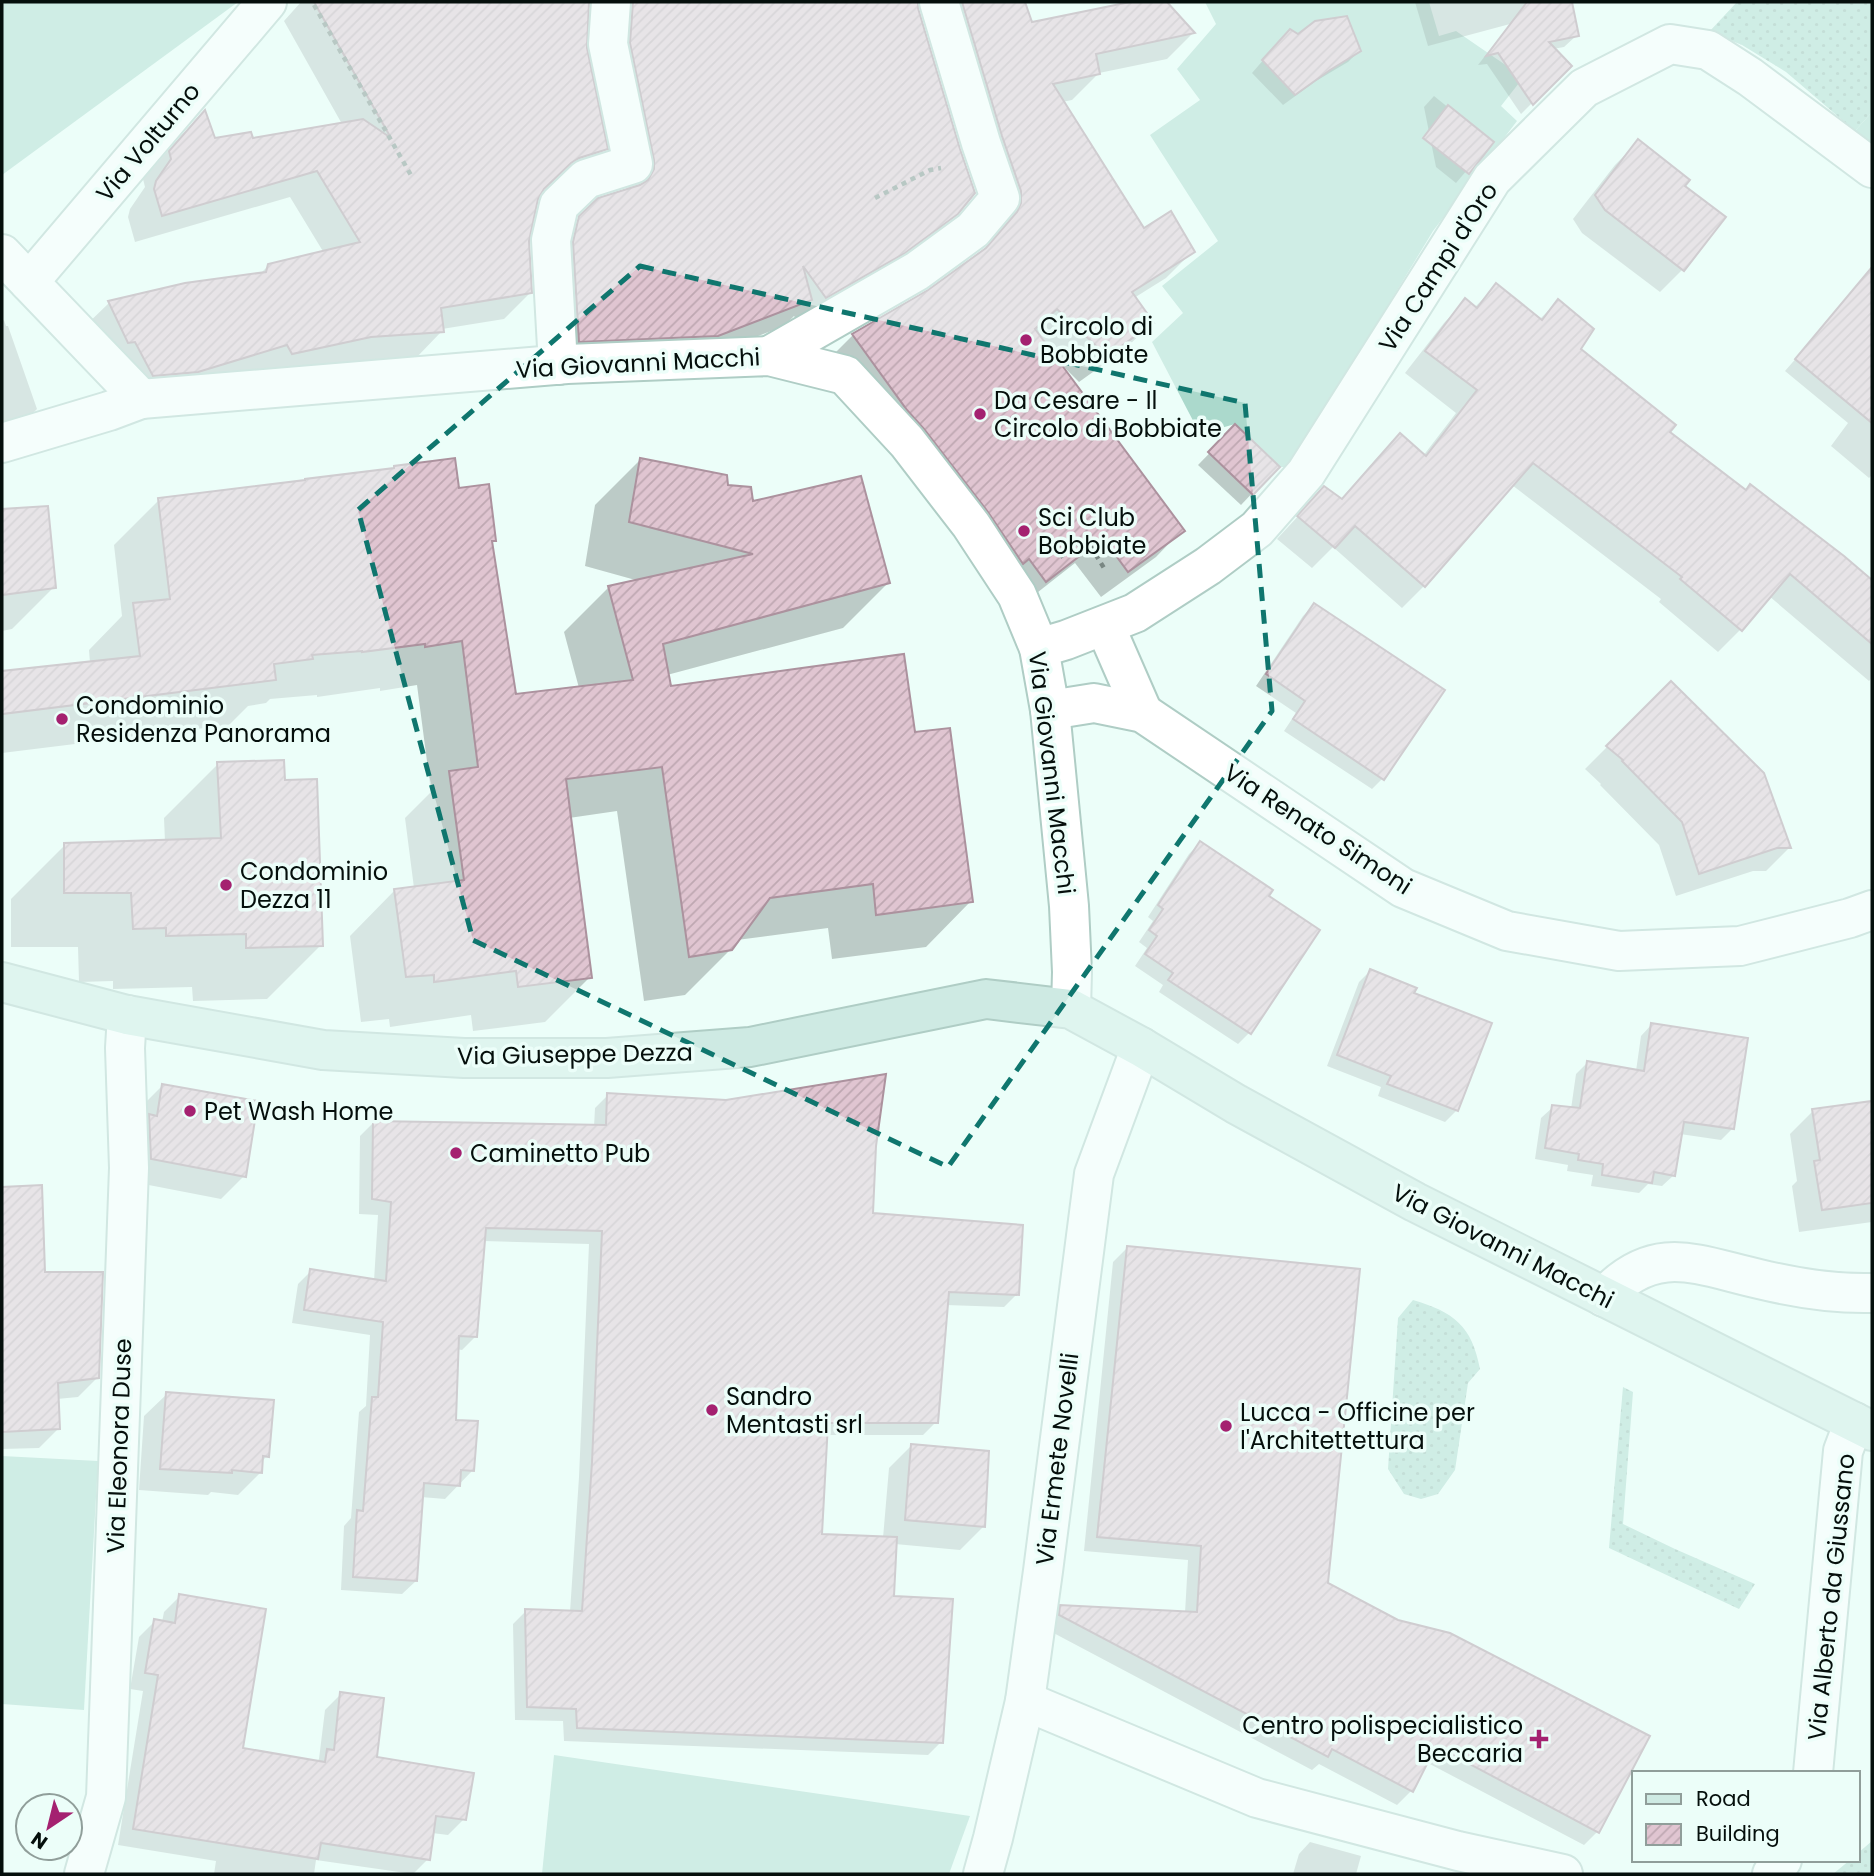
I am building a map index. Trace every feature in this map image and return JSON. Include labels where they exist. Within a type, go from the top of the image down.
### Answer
[{"type":"street","name":"Via Volturno","points":[[29,282],[267,2]]},
{"type":"street","points":[[558,365],[551,240],[559,205],[586,178],[633,164],[608,44],[611,2]]},
{"type":"street","points":[[769,356],[917,271],[973,230],[1000,198],[939,2]]},
{"type":"street","name":"Via Campi d'Oro","points":[[1039,648],[1135,613],[1198,573],[1257,529],[1306,473],[1492,179],[1584,88],[1670,44],[1708,50],[1751,78],[1872,168]]},
{"type":"street","points":[[2,254],[141,399]]},
{"type":"street","name":"Via Giovanni Macchi","points":[[2,443],[141,399],[558,365],[769,356],[845,375],[907,442],[971,525],[1017,595],[1039,648],[1049,710],[1069,906],[1071,1009]]},
{"type":"street","points":[[1105,626],[1143,713]]},
{"type":"street","name":"Via Renato Simoni","points":[[1049,710],[1094,703],[1143,713],[1403,888],[1507,931],[1619,951],[1740,946],[1872,910]]},
{"type":"street","name":"Via Giuseppe Dezza","points":[[2,982],[127,1015],[323,1050],[464,1058],[607,1058],[750,1047],[986,999],[1071,1009],[1141,1047]]},
{"type":"street","name":"Via Eleonora Duse","points":[[84,1874],[106,1797],[129,1168],[125,1048],[127,1015]]},
{"type":"street","name":"Via Giovanni Macchi","points":[[1141,1047],[1236,1104],[1415,1202],[1863,1427]]},
{"type":"street","name":"Via Ermete Novelli","points":[[983,1874],[1025,1701],[1094,1174],[1141,1047]]},
{"type":"street","points":[[1604,1297],[1630,1274],[1663,1262],[1702,1264],[1810,1289],[1872,1293]]},
{"type":"street","name":"Via Alberto da Giussano","points":[[1813,1771],[1843,1451],[1863,1427]]},
{"type":"street","points":[[1025,1701],[1257,1798],[1458,1851],[1563,1874]]},
{"type":"path","points":[[312,2],[412,177]]},
{"type":"path","points":[[875,198],[930,170],[986,159]]},
{"type":"path","points":[[1060,557],[1086,539],[1104,568]]},
{"type":"highlighted area","points":[[640,266],[1245,403],[1272,711],[948,1167],[473,940],[358,510]]},
{"type":"green space","points":[[2,2],[238,2],[2,175]]},
{"type":"green space","points":[[1205,2],[1429,2],[1439,36],[1456,31],[1507,66],[1519,83],[1501,106],[1517,121],[1433,231],[1290,467],[1280,467],[1235,424],[1200,434],[1152,342],[1183,313],[1162,286],[1218,241],[1150,135],[1200,100],[1177,69],[1216,24]]},
{"type":"green space","points":[[1737,2],[1872,2],[1872,112],[1855,131],[1786,72],[1742,45],[1709,32]]},
{"type":"green space","points":[[1872,112],[1872,146],[1855,131]]},
{"type":"green space","points":[[1413,1300],[1440,1310],[1459,1323],[1472,1342],[1480,1369],[1468,1383],[1455,1470],[1438,1494],[1421,1499],[1404,1494],[1388,1469],[1398,1318]]},
{"type":"green space","points":[[1623,1387],[1633,1392],[1623,1524],[1755,1584],[1739,1609],[1609,1548]]},
{"type":"green space","points":[[2,1456],[98,1461],[84,1710],[2,1704]]},
{"type":"green space","points":[[554,1755],[970,1816],[949,1874],[542,1874]]},
{"type":"green space","points":[[1872,1841],[1872,1874],[1833,1874],[1848,1862],[1860,1862],[1860,1851]]},
{"type":"building","points":[[314,2],[589,2],[587,48],[608,149],[571,163],[544,189],[538,199],[529,241],[532,293],[441,308],[444,332],[371,337],[292,354],[287,345],[198,372],[153,376],[135,342],[128,343],[108,301],[185,283],[266,272],[268,264],[360,242],[317,171],[162,216],[154,189],[156,181],[171,159],[169,151],[205,110],[215,138],[251,132],[253,138],[363,119],[391,138]]},
{"type":"building","points":[[633,2],[918,2],[975,193],[958,214],[905,253],[826,298],[803,266],[812,300],[718,336],[579,342],[573,242],[579,216],[598,198],[648,180],[654,169],[630,43]]},
{"type":"building","points":[[962,2],[1025,2],[1032,22],[1130,2],[1167,2],[1195,33],[1096,54],[1100,74],[1053,84],[1144,228],[1171,211],[1195,252],[1132,292],[1154,323],[1107,356],[1057,309],[1035,329],[1185,531],[1128,572],[1103,538],[1046,582],[1029,559],[1023,564],[988,512],[907,410],[852,334],[928,290],[986,248],[1017,212],[1021,203],[1021,191]]},
{"type":"building","points":[[1527,2],[1572,2],[1579,36],[1549,42],[1572,66],[1533,105],[1498,53],[1486,56]]},
{"type":"building","points":[[1347,16],[1361,51],[1295,95],[1262,60],[1290,29],[1298,34],[1315,21]]},
{"type":"building","points":[[1448,105],[1494,142],[1469,174],[1423,138]]},
{"type":"building","points":[[1638,139],[1690,180],[1685,186],[1726,217],[1684,271],[1605,210],[1595,195]]},
{"type":"building","points":[[1872,267],[1872,423],[1795,359]]},
{"type":"building","points":[[1496,283],[1542,320],[1558,299],[1594,329],[1581,349],[1676,425],[1670,432],[1746,490],[1750,484],[1872,580],[1872,644],[1790,574],[1742,631],[1680,579],[1682,577],[1533,463],[1425,587],[1355,526],[1335,548],[1297,516],[1324,486],[1342,499],[1400,433],[1426,456],[1477,390],[1425,351],[1465,298],[1477,308]]},
{"type":"building","points":[[1235,424],[1280,467],[1253,495],[1208,452]]},
{"type":"building","points":[[455,458],[459,488],[489,484],[496,541],[492,541],[516,694],[633,680],[608,586],[753,554],[629,522],[640,458],[727,475],[728,485],[751,487],[753,501],[861,476],[890,583],[663,644],[671,686],[904,654],[915,732],[950,728],[973,902],[876,915],[873,884],[770,898],[732,950],[689,957],[662,767],[566,779],[592,978],[518,987],[516,971],[434,982],[434,975],[406,977],[394,889],[464,880],[449,771],[478,767],[462,641],[425,647],[425,644],[312,655],[313,659],[274,664],[276,680],[2,714],[2,671],[140,656],[133,603],[170,599],[158,498]]},
{"type":"building","points":[[48,506],[56,588],[2,595],[2,509]]},
{"type":"building","points":[[1314,603],[1445,690],[1384,780],[1293,719],[1305,701],[1266,674]]},
{"type":"building","points":[[1671,681],[1764,773],[1791,848],[1777,848],[1699,874],[1682,822],[1623,760],[1606,746]]},
{"type":"building","name":"Condominio Dezza 11","points":[[284,760],[285,780],[317,779],[323,946],[246,948],[246,934],[166,936],[166,928],[133,929],[131,893],[64,893],[64,843],[221,838],[217,762]]},
{"type":"building","points":[[1200,841],[1273,890],[1269,896],[1320,930],[1251,1034],[1168,980],[1173,973],[1145,954],[1157,936],[1149,930],[1163,909],[1158,905]]},
{"type":"building","points":[[1370,969],[1417,988],[1414,993],[1492,1023],[1458,1111],[1387,1084],[1391,1076],[1337,1055]]},
{"type":"building","points":[[1651,1023],[1748,1038],[1734,1129],[1684,1122],[1675,1176],[1654,1172],[1652,1183],[1602,1175],[1603,1164],[1578,1160],[1579,1154],[1545,1148],[1552,1105],[1580,1108],[1587,1061],[1644,1071]]},
{"type":"building","name":"Sandro Mentasti srl","points":[[886,1074],[876,1146],[873,1213],[1023,1225],[1019,1295],[949,1292],[938,1423],[828,1423],[822,1534],[897,1537],[894,1596],[953,1599],[943,1743],[577,1728],[576,1709],[527,1707],[525,1609],[582,1611],[592,1462],[602,1231],[486,1228],[477,1337],[459,1336],[456,1420],[478,1421],[474,1471],[461,1470],[460,1486],[424,1483],[417,1581],[353,1577],[357,1510],[363,1511],[372,1397],[378,1397],[383,1322],[304,1310],[310,1269],[386,1281],[391,1202],[372,1199],[373,1121],[606,1125],[607,1093],[726,1100]]},
{"type":"building","points":[[162,1084],[258,1101],[246,1177],[151,1159],[149,1114],[157,1116]]},
{"type":"building","points":[[1872,1101],[1872,1203],[1822,1210],[1814,1161],[1820,1160],[1812,1109]]},
{"type":"building","points":[[42,1185],[45,1272],[103,1272],[99,1378],[58,1383],[60,1429],[2,1432],[2,1187]]},
{"type":"building","name":"Lucca - Officine per l'Architettettura","points":[[1127,1246],[1360,1269],[1328,1583],[1398,1620],[1450,1633],[1650,1736],[1599,1833],[1436,1746],[1413,1792],[1332,1749],[1328,1757],[1059,1615],[1060,1605],[1197,1612],[1201,1546],[1097,1537]]},
{"type":"building","points":[[166,1392],[274,1400],[269,1457],[263,1456],[262,1473],[160,1469]]},
{"type":"building","points":[[911,1444],[989,1451],[985,1527],[905,1520]]},
{"type":"building","points":[[179,1594],[266,1609],[243,1748],[325,1762],[327,1749],[334,1750],[340,1692],[384,1698],[377,1757],[474,1773],[466,1820],[436,1816],[430,1860],[321,1843],[318,1859],[133,1829],[158,1675],[145,1673],[154,1619],[175,1623]]},
{"type":"place","name":"Circolo di Bobbiate","points":[[1026,340]]},
{"type":"place","name":"Da Cesare - Il Circolo di Bobbiate","points":[[980,414]]},
{"type":"place","name":"Sci Club Bobbiate","points":[[1024,531]]},
{"type":"place","name":"Condominio Residenza Panorama","points":[[62,719]]},
{"type":"place","name":"Condominio Dezza 11","points":[[226,885]]},
{"type":"place","name":"Pet Wash Home","points":[[190,1111]]},
{"type":"place","name":"Caminetto Pub","points":[[456,1153]]},
{"type":"place","name":"Sandro Mentasti srl","points":[[712,1410]]},
{"type":"place","name":"Lucca - Officine per l'Architettettura","points":[[1226,1426]]},
{"type":"place","name":"Centro polispecialistico Beccaria","points":[[1539,1739]]}]
